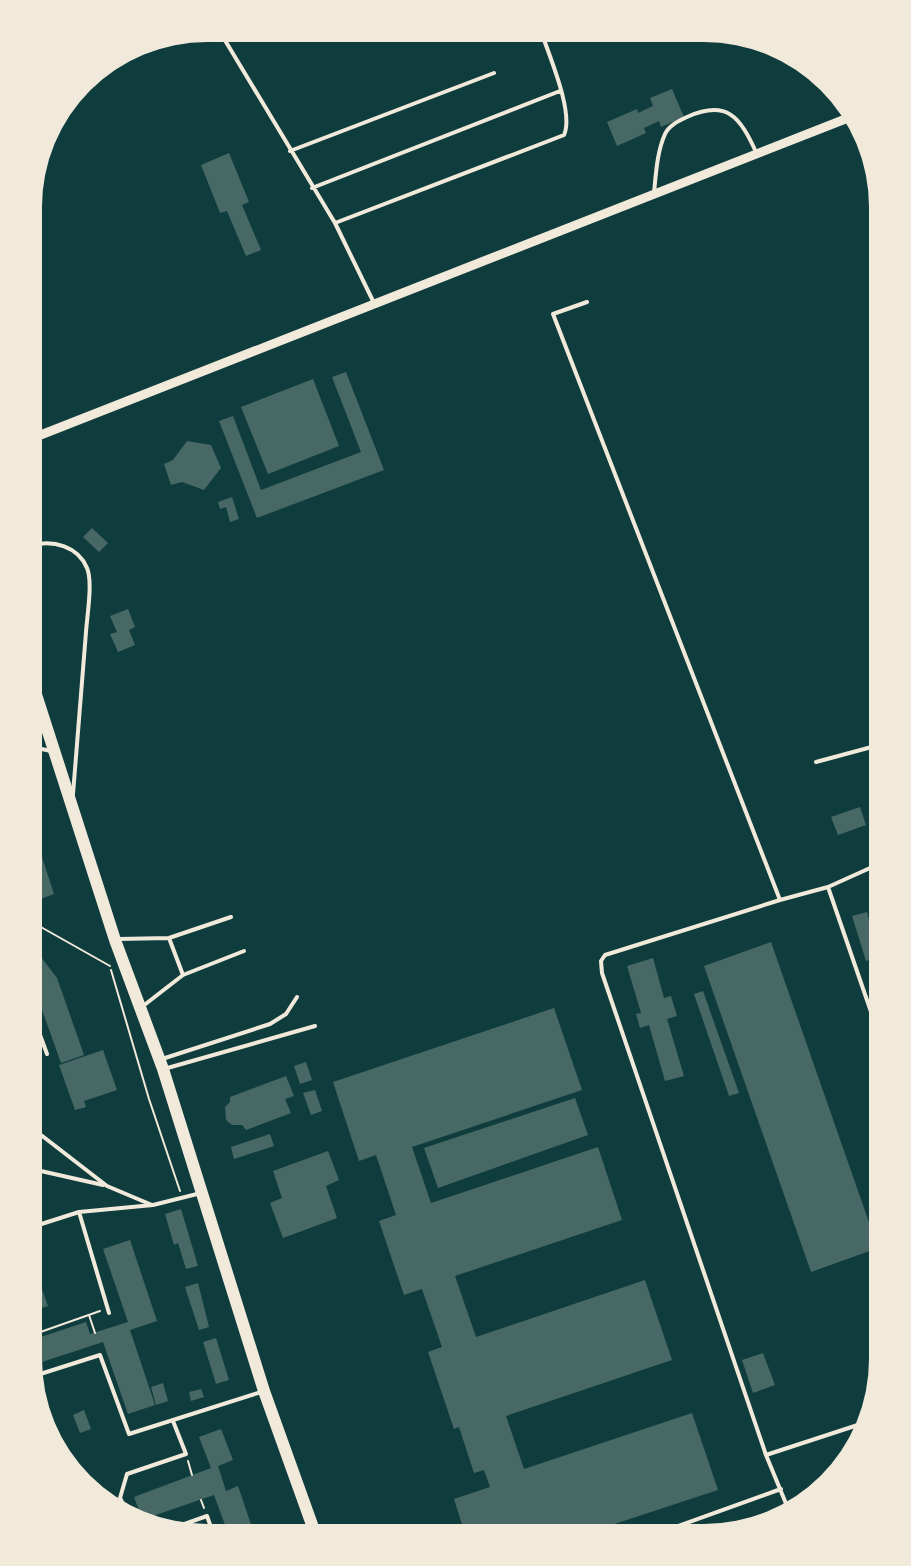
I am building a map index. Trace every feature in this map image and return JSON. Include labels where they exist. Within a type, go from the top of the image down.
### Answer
[{"type":"main road","points":[[42,712],[116,940],[161,1064],[264,1391],[312,1524]]},
{"type":"street","points":[[42,434],[844,120]]},
{"type":"lane","points":[[226,42],[335,223],[375,303]]},
{"type":"lane","points":[[335,223],[564,135],[568,126],[545,42]]},
{"type":"lane","points":[[290,151],[494,73]]},
{"type":"lane","points":[[312,188],[560,91]]},
{"type":"lane","points":[[654,193],[656,164],[666,132],[676,122],[699,112],[720,110],[733,115],[744,125],[757,153]]},
{"type":"lane","points":[[587,302],[553,314],[780,900]]},
{"type":"lane","points":[[42,543],[65,546],[76,554],[87,568],[88,602],[72,809]]},
{"type":"lane","points":[[816,762],[869,747]]},
{"type":"lane","points":[[42,749],[55,751]]},
{"type":"lane","points":[[786,1502],[766,1455],[602,973],[601,961],[605,955],[828,887],[869,869]]},
{"type":"lane","points":[[828,887],[869,1006]]},
{"type":"lane","points":[[116,940],[169,938],[231,917]]},
{"type":"lane","points":[[169,938],[183,975]]},
{"type":"lane","points":[[140,1008],[183,975],[244,951]]},
{"type":"lane","points":[[161,1064],[270,1024],[286,1014],[297,997]]},
{"type":"lane","points":[[161,1064],[315,1026]]},
{"type":"lane","points":[[42,1040],[47,1054]]},
{"type":"lane","points":[[42,1136],[106,1186]]},
{"type":"lane","points":[[42,1171],[106,1186],[153,1205]]},
{"type":"lane","points":[[42,1224],[79,1212],[153,1205],[202,1192]]},
{"type":"lane","points":[[79,1212],[109,1311]]},
{"type":"lane","points":[[43,1373],[100,1355],[129,1434],[264,1391]]},
{"type":"lane","points":[[120,1499],[127,1474],[186,1454],[173,1420]]},
{"type":"lane","points":[[766,1455],[854,1426]]},
{"type":"lane","points":[[684,1524],[781,1489]]},
{"type":"lane","points":[[187,1523],[207,1516],[210,1524]]},
{"type":"path","points":[[42,927],[110,966]]},
{"type":"path","points":[[107,955],[149,1099],[182,1196]]},
{"type":"path","points":[[42,1331],[89,1315],[109,1311]]},
{"type":"path","points":[[89,1315],[95,1333]]},
{"type":"path","points":[[186,1454],[192,1475]]},
{"type":"building","points":[[672,89],[684,117],[661,127],[659,121],[644,128],[646,133],[617,146],[607,122],[637,109],[638,113],[653,106],[650,98]]},
{"type":"building","points":[[229,153],[249,202],[242,205],[261,250],[246,256],[227,211],[220,213],[201,165]]},
{"type":"building","points":[[346,372],[384,470],[257,518],[219,421],[233,416],[261,490],[361,452],[332,377]]},
{"type":"building","points":[[313,379],[339,446],[268,474],[241,407]]},
{"type":"building","points":[[187,441],[211,445],[221,468],[204,490],[182,482],[171,485],[164,464],[173,460]]},
{"type":"building","points":[[232,497],[239,519],[230,522],[226,507],[220,509],[218,502]]},
{"type":"building","points":[[92,528],[108,543],[99,552],[83,537]]},
{"type":"building","points":[[128,609],[135,627],[129,630],[135,645],[118,652],[110,634],[117,632],[110,616]]},
{"type":"building","points":[[860,807],[866,825],[838,835],[831,817]]},
{"type":"building","points":[[42,857],[54,894],[42,898]]},
{"type":"building","points":[[867,912],[869,960],[866,961],[852,916]]},
{"type":"building","points":[[771,942],[869,1222],[869,1251],[811,1272],[704,966]]},
{"type":"building","points":[[42,958],[57,978],[84,1055],[61,1063],[42,1010]]},
{"type":"building","points":[[653,958],[664,998],[671,996],[677,1016],[667,1019],[684,1076],[665,1081],[649,1025],[640,1028],[636,1014],[641,1013],[627,966]]},
{"type":"building","points":[[703,991],[739,1093],[729,1096],[694,994]]},
{"type":"building","points":[[554,1008],[582,1090],[412,1147],[431,1203],[598,1147],[622,1220],[455,1276],[476,1337],[645,1280],[672,1360],[506,1416],[524,1469],[692,1413],[718,1490],[614,1524],[462,1524],[454,1499],[490,1487],[484,1470],[474,1473],[459,1427],[454,1429],[428,1352],[442,1347],[422,1289],[404,1295],[379,1221],[396,1215],[376,1155],[359,1161],[333,1082]]},
{"type":"building","points":[[103,1050],[117,1090],[84,1101],[86,1107],[75,1110],[59,1065]]},
{"type":"building","points":[[306,1062],[312,1080],[300,1084],[294,1066]]},
{"type":"building","points":[[286,1076],[294,1096],[285,1099],[291,1113],[246,1130],[242,1125],[232,1125],[226,1120],[225,1107],[230,1102],[230,1097]]},
{"type":"building","points":[[315,1090],[322,1111],[311,1115],[303,1093]]},
{"type":"building","points":[[575,1098],[588,1135],[438,1188],[424,1148]]},
{"type":"building","points":[[270,1134],[274,1146],[234,1159],[231,1147]]},
{"type":"building","points":[[328,1151],[339,1180],[326,1186],[337,1218],[283,1238],[270,1203],[282,1198],[273,1171]]},
{"type":"building","points":[[181,1209],[198,1266],[186,1269],[178,1243],[174,1245],[165,1214]]},
{"type":"building","points":[[130,1240],[157,1321],[130,1330],[155,1405],[128,1414],[103,1342],[42,1362],[42,1337],[86,1322],[90,1334],[128,1322],[103,1249]]},
{"type":"building","points":[[198,1283],[209,1327],[199,1330],[185,1287]]},
{"type":"building","points":[[42,1289],[48,1306],[42,1308]]},
{"type":"building","points":[[216,1338],[229,1380],[216,1384],[203,1342]]},
{"type":"building","points":[[763,1353],[775,1385],[753,1393],[742,1360]]},
{"type":"building","points":[[163,1383],[168,1401],[156,1405],[151,1387]]},
{"type":"building","points":[[201,1389],[204,1397],[191,1401],[189,1392]]},
{"type":"building","points":[[84,1410],[91,1429],[80,1433],[73,1415]]},
{"type":"building","points":[[221,1429],[233,1460],[218,1466],[226,1491],[238,1486],[251,1524],[225,1524],[214,1495],[156,1515],[138,1508],[134,1497],[211,1468],[199,1437]]}]
